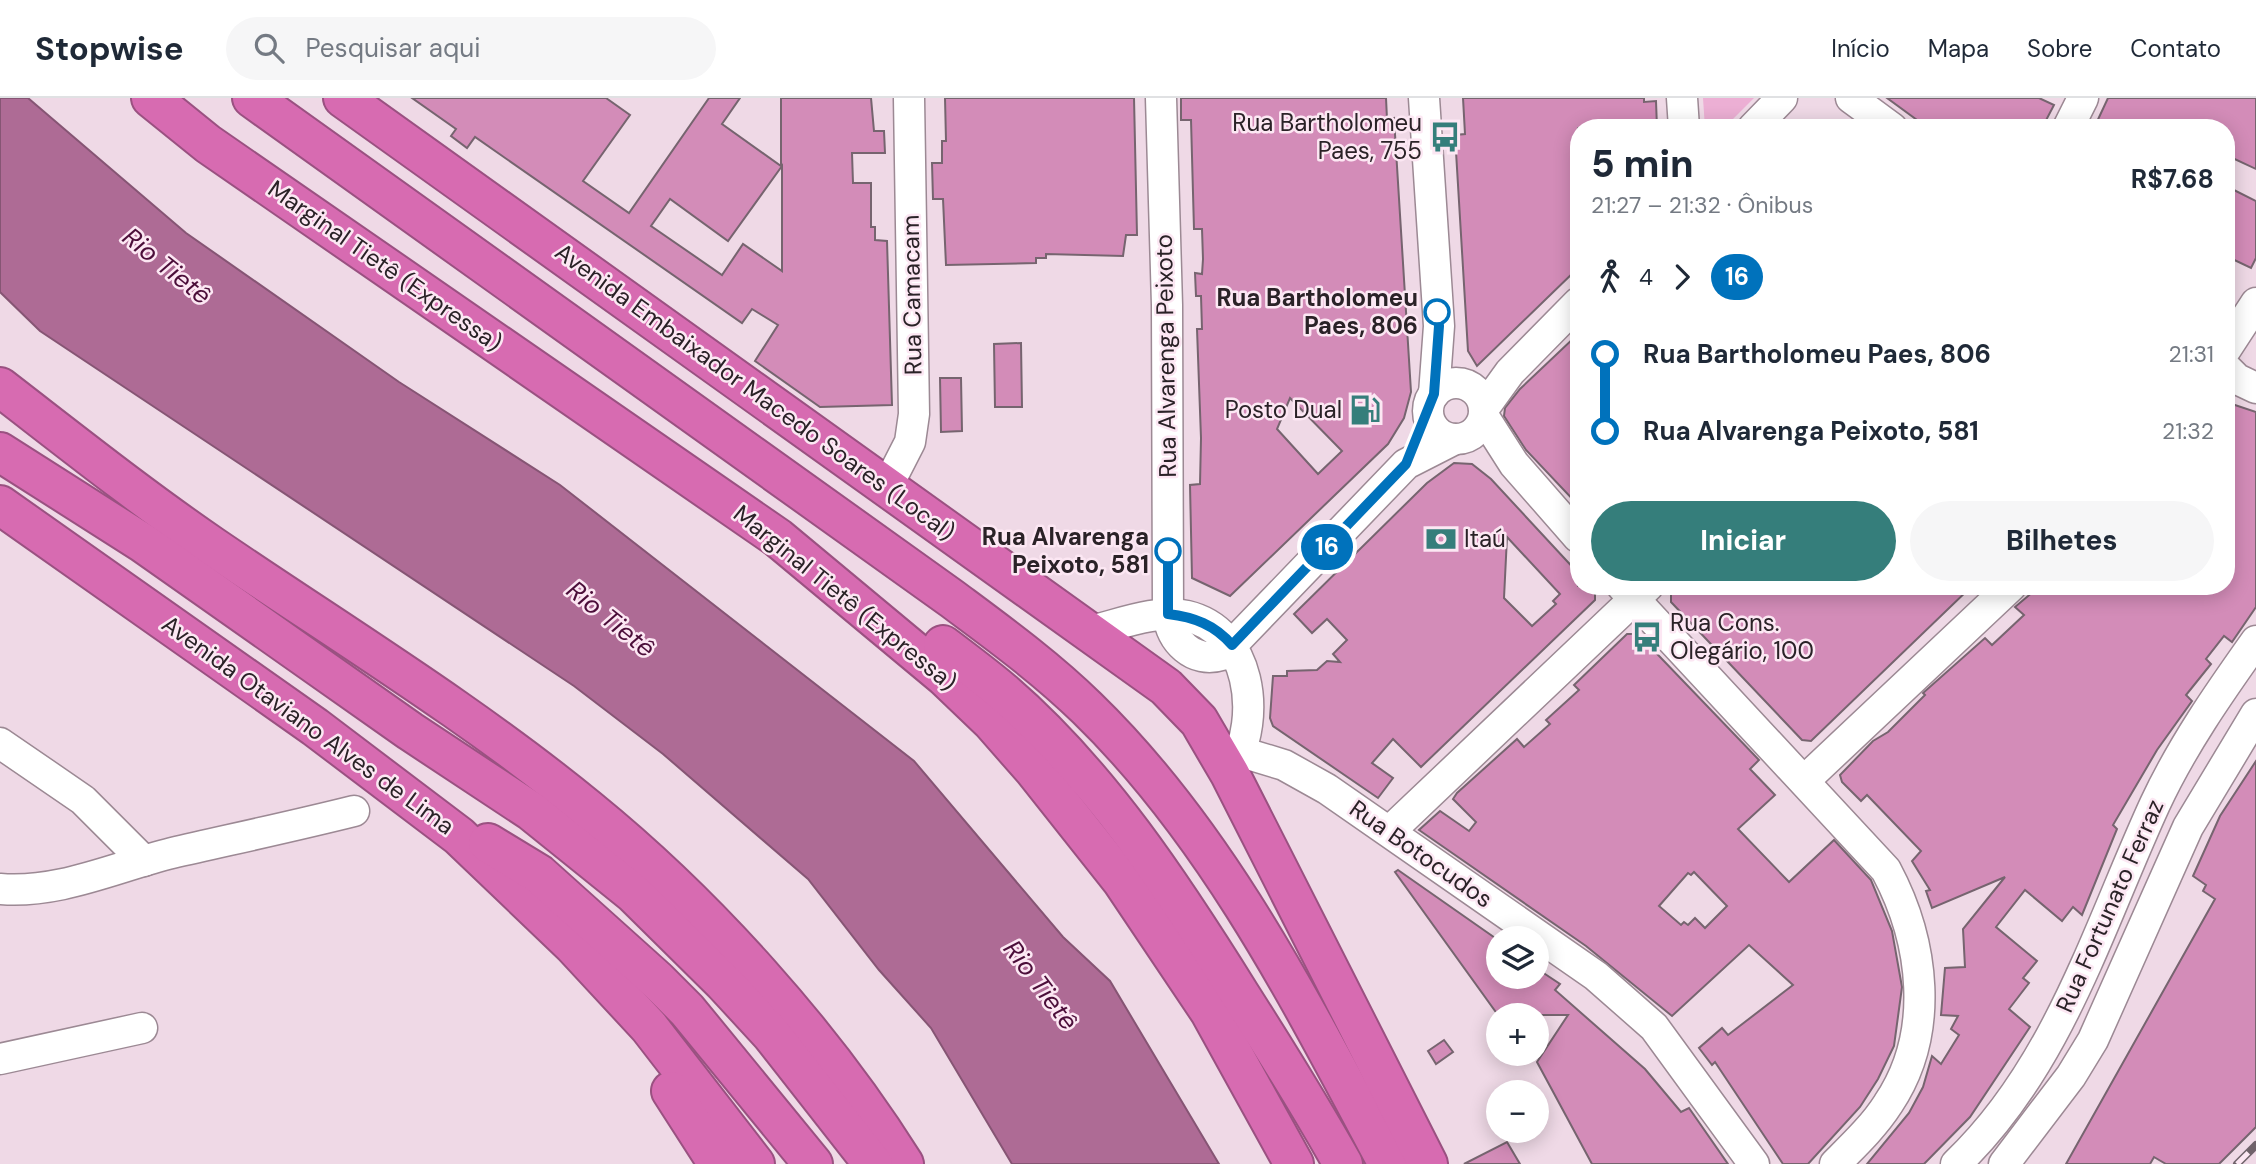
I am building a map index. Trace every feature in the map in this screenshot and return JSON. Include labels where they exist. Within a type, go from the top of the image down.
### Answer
[{"type":"highway","name":"Marginal Tietê (Expressa)","points":[[151,98],[208,144],[778,538],[914,649],[991,722],[1122,881],[1210,1012],[1294,1164]]},
{"type":"highway","points":[[252,98],[888,552],[1046,671],[1088,708],[1146,772],[1205,851],[1298,996],[1388,1164]]},
{"type":"highway","name":"Avenida Embaixador Macedo Soares (Local)","points":[[343,98],[888,485],[1166,687],[1236,762],[1428,1164]]},
{"type":"highway","points":[[0,387],[122,483],[487,733],[589,809],[652,866],[739,952],[808,1031],[904,1164]]},
{"type":"highway","points":[[0,452],[143,543],[410,732],[531,811],[634,894],[771,1034],[873,1164]]},
{"type":"highway","name":"Avenida Otaviano Alves de Lima","points":[[0,505],[315,727],[459,836],[573,945],[649,1027],[755,1164]]},
{"type":"highway","points":[[778,538],[824,546],[1003,692],[1102,795],[1173,889],[1308,1102],[1343,1164]]},
{"type":"highway","points":[[951,598],[994,650],[1114,776],[1155,826],[1297,1053],[1308,1102]]},
{"type":"highway","points":[[1135,666],[1196,768],[1240,851],[1298,996]]},
{"type":"highway","points":[[531,811],[542,836],[590,878],[695,987],[761,1062],[840,1164]]},
{"type":"highway","points":[[459,836],[489,843],[513,855],[539,874],[621,946],[687,1010],[813,1164]]},
{"type":"highway","points":[[649,1027],[667,1085],[718,1164]]},
{"type":"street","name":"Rua Camacam","points":[[888,485],[910,442],[915,414],[909,98]]},
{"type":"street","name":"Rua Alvarenga Peixoto","points":[[1161,98],[1167,304],[1168,614]]},
{"type":"street","points":[[1423,98],[1439,326],[1432,425],[1446,437],[1570,311]]},
{"type":"street","points":[[1682,98],[1683,119]]},
{"type":"street","points":[[1762,119],[1782,98]]},
{"type":"street","points":[[1851,98],[1880,119]]},
{"type":"street","points":[[2072,119],[2083,98]]},
{"type":"street","points":[[2235,335],[2256,303]]},
{"type":"street","points":[[1439,326],[1471,412]]},
{"type":"street","points":[[2235,377],[2256,388]]},
{"type":"street","points":[[1406,464],[1432,400],[1447,385],[1570,528]]},
{"type":"street","points":[[1087,632],[1168,614],[1170,629],[1181,647],[1213,658],[1222,655],[1406,464],[1471,412]]},
{"type":"street","points":[[1390,831],[1629,595]]},
{"type":"street","points":[[1638,595],[1886,870],[1904,904],[1915,940],[1921,981],[1909,1059],[1889,1103],[1835,1164]]},
{"type":"street","points":[[1805,780],[2001,595]]},
{"type":"street","name":"Rua Fortunato Ferraz","points":[[1956,1164],[1992,1125],[2032,1068],[2098,943],[2155,804],[2200,723],[2256,641]]},
{"type":"street","points":[[1232,645],[1244,674],[1248,695],[1247,723],[1236,762]]},
{"type":"street","name":"Rua Fortunato Ferraz","points":[[2004,1164],[2071,1076],[2093,1040],[2188,827],[2256,715]]},
{"type":"street","points":[[2200,723],[2237,744]]},
{"type":"street","points":[[0,743],[83,800],[144,861]]},
{"type":"street","name":"Rua Botocudos","points":[[1236,762],[1284,765],[1306,777],[1390,831],[1595,976],[1654,1027],[1754,1164]]},
{"type":"street","points":[[0,889],[20,891],[80,881],[144,861],[354,811]]},
{"type":"street","points":[[0,1059],[142,1028]]},
{"type":"shaded area","points":[[1703,98],[1754,98],[1733,119],[1704,119]]},
{"type":"water","name":"Rio Tietê","points":[[0,98],[28,98],[186,233],[399,382],[560,485],[914,761],[1063,937],[1110,981],[1219,1164],[1012,1164],[931,1028],[879,970],[808,879],[663,754],[574,686],[40,331],[0,292]]},
{"type":"building","points":[[412,98],[606,98],[630,115],[583,181],[629,213],[709,98],[740,98],[722,124],[781,166],[781,98],[871,98],[874,131],[884,131],[885,153],[852,153],[853,183],[871,183],[871,227],[875,227],[875,240],[887,241],[892,405],[820,407],[755,361],[778,325],[752,309],[742,323],[475,137],[467,148],[451,136],[456,129]],"holes":[[[782,166],[782,271],[743,244],[722,275],[651,226],[670,199],[728,241]]]},
{"type":"building","points":[[945,98],[1134,98],[1137,235],[1126,235],[1123,256],[1046,254],[1046,258],[1036,258],[1036,263],[946,265],[943,199],[933,199],[932,163],[942,163],[942,141],[946,141]]},
{"type":"building","points":[[1181,98],[1386,98],[1387,119],[1394,118],[1411,392],[1404,418],[1388,444],[1230,596],[1192,578],[1190,485],[1200,484],[1201,438],[1197,329],[1202,329],[1201,296],[1196,296],[1195,273],[1202,274],[1203,259],[1202,229],[1194,229],[1191,120],[1181,120]],"holes":[[[1290,398],[1342,451],[1318,474],[1277,429]]]},
{"type":"building","points":[[1463,98],[1644,98],[1644,102],[1656,101],[1657,119],[1570,119],[1570,276],[1477,366],[1468,351],[1455,135],[1465,134]]},
{"type":"building","points":[[1887,98],[2039,98],[2054,105],[2047,119],[1916,119]]},
{"type":"building","points":[[2108,98],[2256,98],[2256,169],[2235,159],[2235,119],[2098,119]]},
{"type":"building","points":[[2235,190],[2256,201],[2256,258],[2251,268],[2235,260]]},
{"type":"building","points":[[1570,342],[1570,497],[1526,450],[1504,416],[1505,408],[1520,389]]},
{"type":"building","points":[[1021,343],[1022,407],[995,407],[994,344]]},
{"type":"building","points":[[940,378],[961,378],[962,431],[941,432]]},
{"type":"building","points":[[2235,405],[2256,412],[2256,607],[2232,642],[2224,636],[2206,659],[2211,664],[2186,695],[2192,701],[2157,750],[2113,825],[2117,829],[2082,915],[2073,907],[2062,921],[2025,890],[1996,927],[2037,961],[2023,978],[2029,983],[2009,1009],[2030,1027],[1970,1117],[1924,1164],[1867,1164],[1909,1113],[1923,1087],[1932,1056],[1941,1064],[1959,1035],[1951,1029],[1958,1016],[1941,1015],[1945,968],[1965,967],[1963,929],[2005,877],[1932,908],[1926,891],[1930,890],[1912,861],[1921,851],[1867,795],[1861,801],[1842,782],[1840,775],[1873,741],[1888,732],[1925,695],[1923,693],[1985,638],[1992,645],[2024,615],[2015,607],[2029,595],[2235,595]]},
{"type":"building","points":[[1454,463],[1472,464],[1491,479],[1570,564],[1570,595],[1595,595],[1595,600],[1421,767],[1393,739],[1372,763],[1393,778],[1378,798],[1273,726],[1270,718],[1273,676],[1287,676],[1287,671],[1317,670],[1327,661],[1340,662],[1333,654],[1347,640],[1327,619],[1312,633],[1294,614],[1427,483]],"holes":[[[1507,537],[1560,594],[1553,601],[1556,604],[1532,626],[1504,598]]]},
{"type":"building","points":[[1671,595],[1963,595],[1811,741],[1802,740],[1671,602]]},
{"type":"building","points":[[1627,634],[1638,634],[1759,760],[1750,769],[1775,795],[1738,829],[1789,882],[1834,840],[1871,880],[1892,931],[1902,987],[1894,1046],[1860,1107],[1808,1164],[1783,1164],[1715,1062],[1712,1065],[1699,1048],[1722,1028],[1728,1035],[1793,985],[1749,945],[1672,1016],[1586,946],[1419,830],[1440,811],[1469,831],[1476,822],[1453,799],[1457,793],[1517,739],[1524,747],[1550,724],[1546,720],[1579,690],[1574,685]],"holes":[[[1694,872],[1727,906],[1705,928],[1695,918],[1688,925],[1684,922],[1681,925],[1659,906],[1688,873],[1691,875]]]},
{"type":"building","points":[[2256,761],[2256,1127],[2219,1164],[2166,1164],[2154,1157],[2150,1164],[2066,1164],[2215,899],[2203,891],[2206,885],[2193,876],[2220,816]]},
{"type":"building","points":[[1398,870],[1486,932],[1486,989],[1549,989],[1549,977],[1560,984],[1555,990],[1645,1069],[1681,1112],[1689,1108],[1728,1164],[1592,1164],[1539,1066],[1549,1066],[1549,1044],[1568,1015],[1549,1015],[1549,1003],[1489,1003],[1395,872]]},
{"type":"building","points":[[1444,1040],[1453,1052],[1436,1064],[1428,1051]]},
{"type":"building","points":[[1508,1143],[1520,1164],[1464,1164]]},
{"type":"railway","points":[[2237,1164],[2256,1145]]},
{"type":"bus line","name":"16","points":[[1168,551],[1168,614],[1188,616],[1207,624],[1224,635],[1232,645],[1406,464],[1434,394],[1439,326],[1437,312]]},
{"type":"place","name":"Rua Bartholomeu Paes, 755","points":[[1445,137]]},
{"type":"place","name":"Rua Bartholomeu Paes, 806","points":[[1437,312]]},
{"type":"place","name":"Posto Dual","points":[[1365,410]]},
{"type":"place","name":"Itaú","points":[[1441,539]]},
{"type":"place","name":"Rua Alvarenga Peixoto, 581","points":[[1168,551]]},
{"type":"place","name":"Rua Cons. Olegário, 100","points":[[1647,637]]}]
